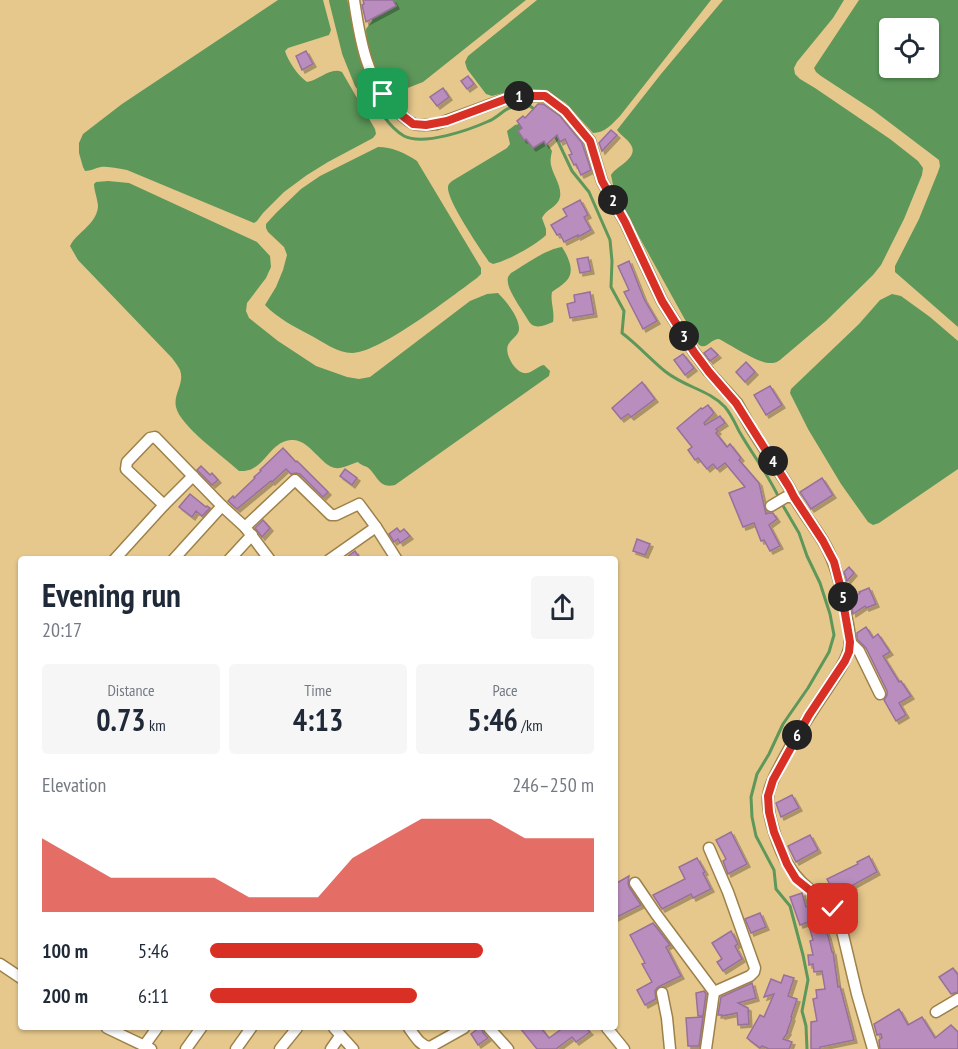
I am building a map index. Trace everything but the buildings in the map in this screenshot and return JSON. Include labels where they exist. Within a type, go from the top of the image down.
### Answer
[{"type":"street","points":[[354,0],[359,33],[368,65],[383,94],[393,107],[413,124],[426,125],[447,121],[514,96],[545,96],[565,111],[590,141],[602,181],[625,222],[662,301],[694,352],[736,403],[789,487],[790,497],[823,541],[834,562],[850,642],[849,652],[809,715],[773,780],[768,796],[769,812],[774,832],[796,879],[833,909],[839,918],[873,1049]]},
{"type":"street","points":[[164,505],[126,469],[127,462],[150,438],[155,437],[222,507],[249,531],[267,556]]},
{"type":"street","points":[[118,556],[193,476]]},
{"type":"street","points":[[232,556],[249,531],[295,480],[331,515],[336,515],[359,504],[394,556]]},
{"type":"street","points":[[773,505],[790,497]]},
{"type":"street","points":[[177,556],[222,507]]},
{"type":"street","points":[[335,556],[376,527]]},
{"type":"street","points":[[850,642],[866,663],[880,694]]},
{"type":"street","points":[[709,848],[728,892],[755,968],[750,976],[714,992]]},
{"type":"street","points":[[635,883],[714,992],[706,1049]]},
{"type":"street","points":[[0,964],[18,976]]},
{"type":"street","points":[[662,993],[668,1018],[670,1049]]},
{"type":"street","points":[[936,1012],[958,999]]},
{"type":"street","points":[[111,1030],[147,1047],[156,1030]]},
{"type":"street","points":[[186,1049],[200,1030]]},
{"type":"street","points":[[236,1049],[250,1030]]},
{"type":"street","points":[[280,1049],[295,1030]]},
{"type":"street","points":[[411,1030],[419,1041],[430,1047],[460,1030]]},
{"type":"street","points":[[491,1030],[508,1049]]},
{"type":"street","points":[[609,1030],[624,1049]]},
{"type":"street","points":[[331,1049],[337,1031]]},
{"type":"street","points":[[337,1031],[352,1049]]},
{"type":"shaded area","points":[[278,0],[323,0],[331,30],[329,35],[285,51],[294,68],[307,82],[329,72],[342,72],[375,129],[376,134],[373,138],[307,175],[284,192],[254,223],[127,170],[99,167],[85,171],[79,153],[79,143],[83,134],[122,104]]},
{"type":"shaded area","points":[[373,0],[526,0],[423,82],[405,89],[388,86],[371,60],[366,29],[372,21]]},
{"type":"shaded area","points":[[537,0],[711,0],[620,116],[605,130],[593,133],[566,103],[545,90],[523,88],[492,96],[486,94],[467,69],[465,62],[468,56]]},
{"type":"shaded area","points":[[723,0],[844,0],[833,18],[797,62],[794,68],[795,74],[890,139],[918,161],[923,168],[904,219],[881,265],[826,321],[774,363],[760,361],[719,339],[704,346],[699,345],[626,213],[613,185],[611,175],[630,158],[633,150],[630,143],[617,130]]},
{"type":"shaded area","points":[[859,0],[958,0],[958,327],[895,272],[895,266],[919,219],[938,172],[939,160],[873,110],[816,72],[814,68]]},
{"type":"shaded area","points":[[530,121],[539,130],[552,151],[551,165],[560,189],[560,197],[542,218],[546,235],[521,252],[493,264],[489,262],[459,215],[448,186],[452,181],[507,148],[510,144],[507,131],[515,125]]},
{"type":"shaded area","points":[[378,147],[398,151],[417,161],[481,268],[481,274],[434,310],[397,334],[364,351],[347,353],[331,347],[292,325],[265,305],[276,287],[287,255],[284,247],[268,232],[266,224],[301,189],[320,176]]},
{"type":"shaded area","points":[[108,181],[129,183],[257,242],[270,256],[271,267],[266,278],[247,303],[246,311],[249,318],[278,341],[316,366],[347,377],[359,379],[370,377],[470,301],[487,294],[498,293],[512,310],[519,325],[516,336],[507,349],[512,363],[523,373],[544,365],[550,371],[549,376],[395,485],[385,485],[371,470],[358,462],[341,468],[330,466],[300,441],[294,440],[280,443],[255,467],[239,471],[185,423],[176,407],[181,375],[179,368],[78,260],[70,246],[97,213],[98,204],[94,184]]},
{"type":"shaded area","points":[[562,247],[571,267],[570,276],[565,283],[552,292],[553,322],[535,326],[530,323],[514,297],[509,287],[508,277],[536,258]]},
{"type":"shaded area","points":[[892,294],[901,296],[958,341],[958,469],[873,525],[868,522],[841,484],[808,429],[790,393],[791,389],[859,324],[880,300]]},
{"type":"waterway","points":[[338,0],[351,52],[363,82]]},
{"type":"waterway","points":[[363,82],[391,126],[397,132],[413,139],[434,138],[459,132],[492,120],[512,107],[530,106],[537,111]]},
{"type":"waterway","points":[[555,135],[572,171],[589,192],[610,240],[611,287],[624,311],[622,333],[666,372],[712,396],[725,407],[779,498]]},
{"type":"waterway","points":[[782,504],[799,533],[820,583],[834,635],[829,652],[783,724],[757,774],[751,797],[756,836],[774,870],[776,889],[790,906],[803,955],[808,980],[802,1011],[806,1026],[807,1049]]},
{"type":"route","points":[[383,94],[393,107],[413,124],[437,124],[514,96],[545,96],[565,111],[590,141],[602,181],[625,222],[662,301],[694,352],[736,403],[823,541],[834,562],[840,585],[850,642],[849,652],[787,753],[773,780],[768,796],[774,832],[787,864],[796,879],[833,909]]}]
